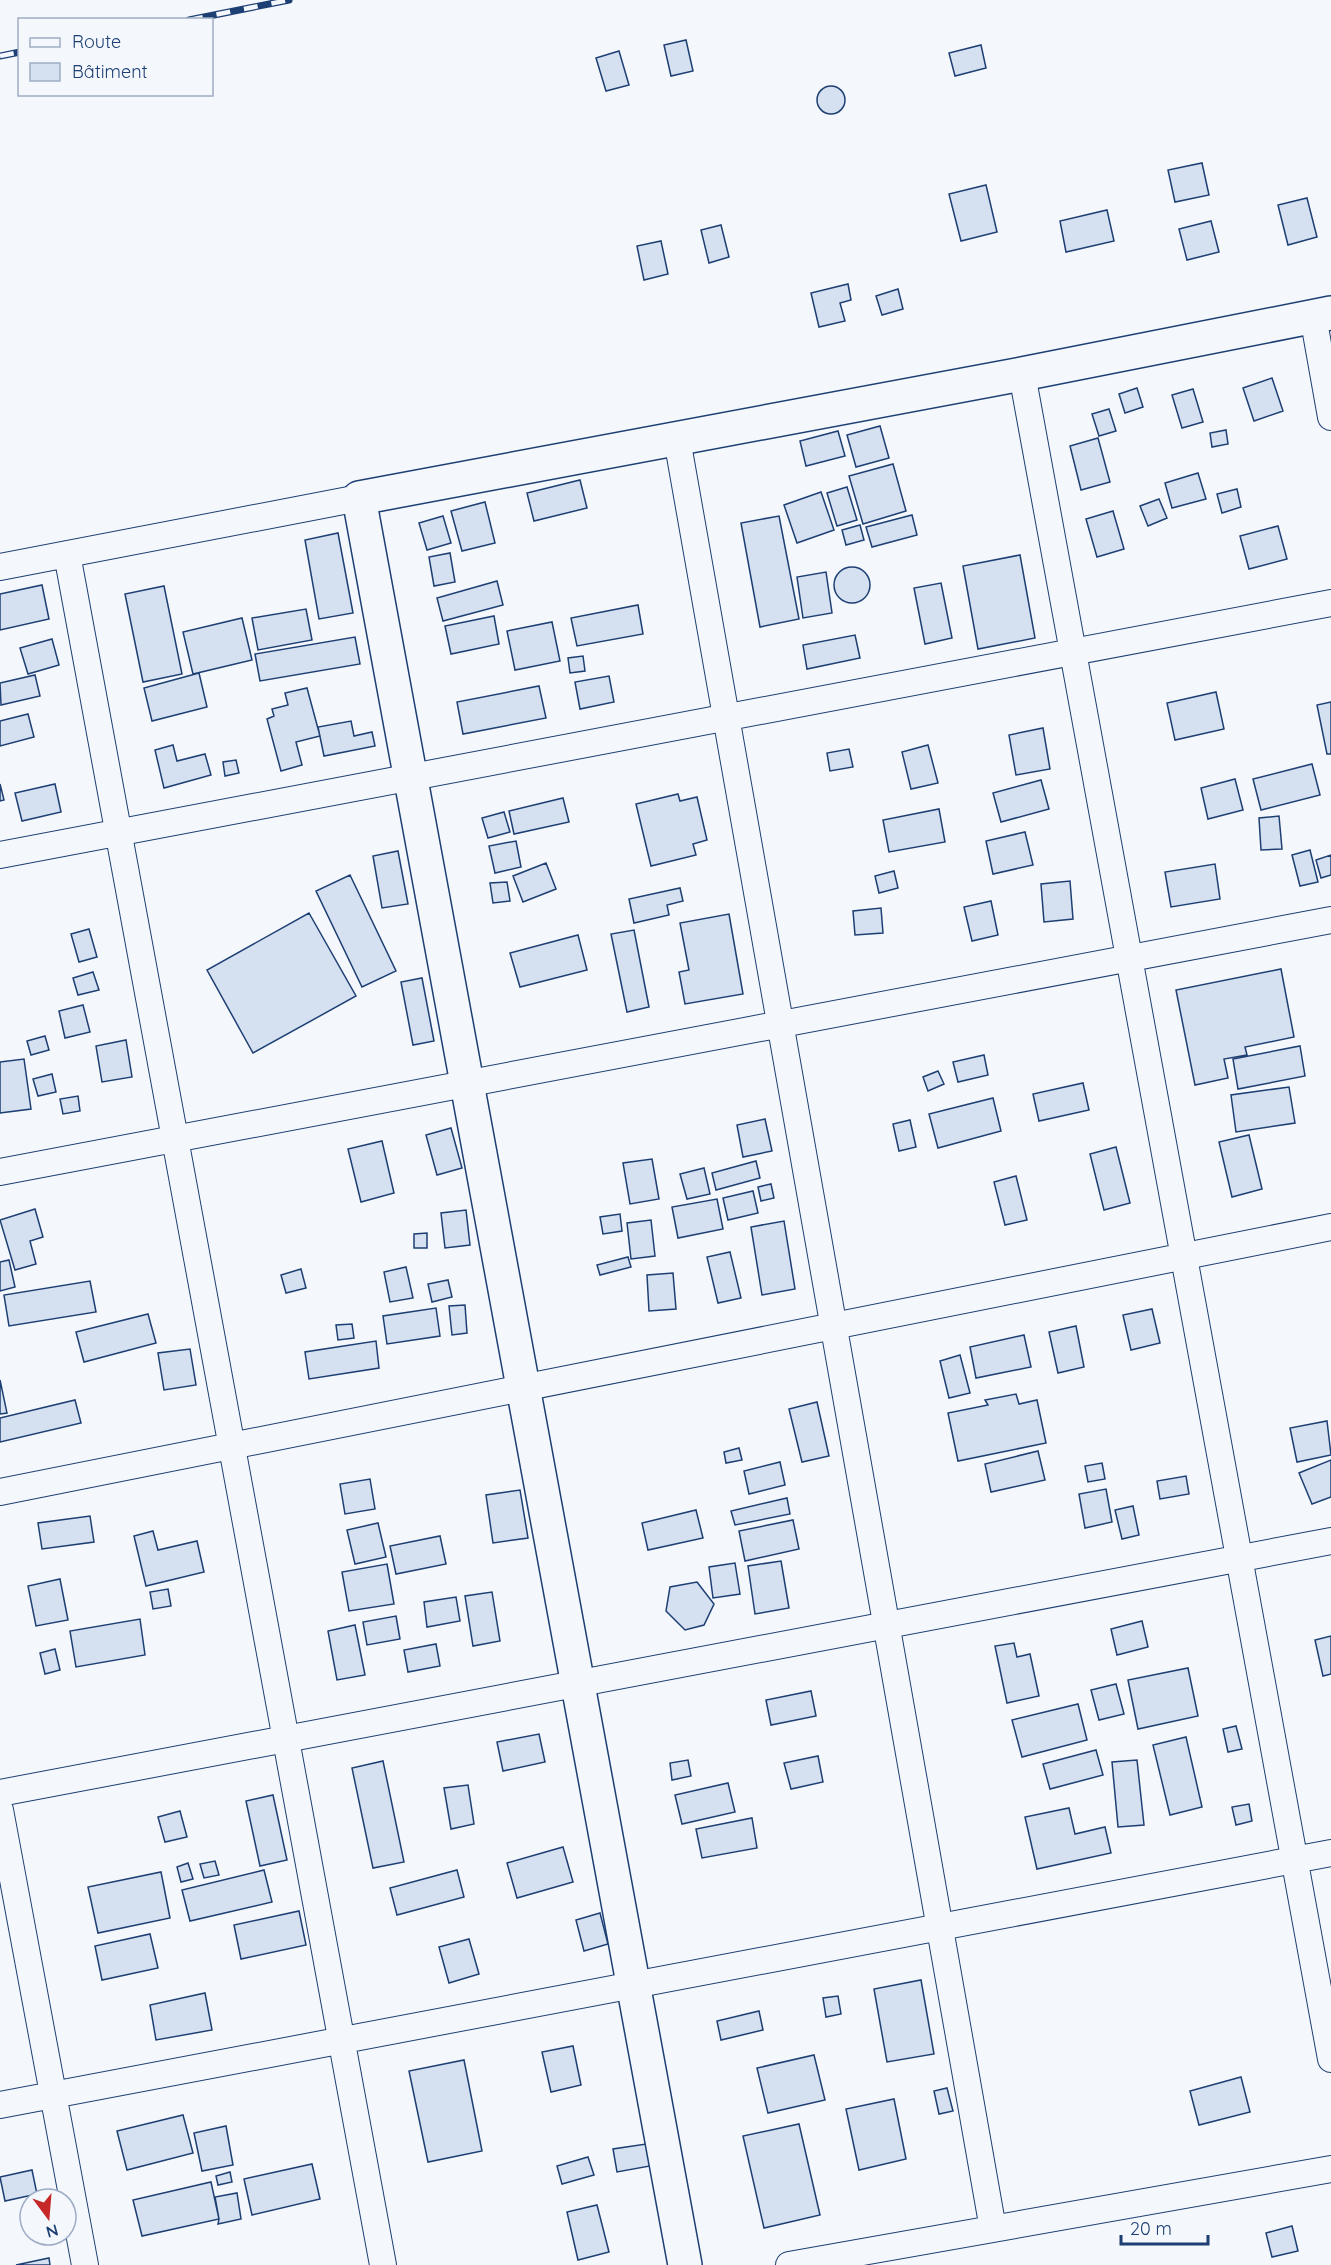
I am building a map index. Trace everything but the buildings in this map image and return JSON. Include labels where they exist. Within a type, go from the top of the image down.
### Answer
[{"type":"main road","points":[[685,2265],[359,498],[1022,374],[1322,314]]},
{"type":"street","points":[[1322,314],[1331,417]]},
{"type":"street","points":[[1022,374],[1331,2059]]},
{"type":"street","points":[[677,439],[993,2229]]},
{"type":"street","points":[[0,567],[359,498]]},
{"type":"street","points":[[67,554],[383,2265]]},
{"type":"street","points":[[0,855],[1331,603]]},
{"type":"street","points":[[0,1172],[1331,920]]},
{"type":"street","points":[[0,1492],[1331,1227]]},
{"type":"street","points":[[0,1792],[1331,1541]]},
{"type":"street","points":[[0,1810],[85,2265]]},
{"type":"street","points":[[0,2105],[1331,1853]]},
{"type":"street","points":[[789,2265],[1331,2169]]},
{"type":"railway","points":[[199,18],[289,0]]},
{"type":"railway","points":[[0,56],[18,52]]}]
